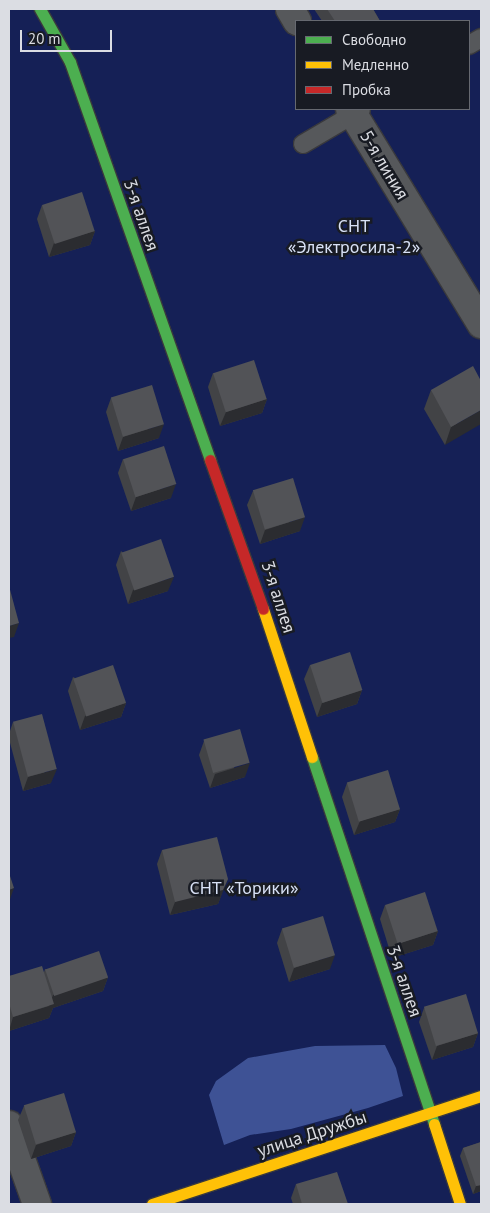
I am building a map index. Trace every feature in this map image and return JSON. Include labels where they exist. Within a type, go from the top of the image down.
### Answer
[{"type":"street","name":"3-я аллея","points":[[40,9],[70,62],[188,405],[240,538],[355,893],[432,1114],[460,1204]]},
{"type":"street","points":[[290,9],[296,20]]},
{"type":"street","name":"5-я линия","points":[[356,111],[481,324]]},
{"type":"street","name":"улица Дружбы","points":[[152,1204],[432,1114],[481,1096]]},
{"type":"street","points":[[9,1125],[38,1204]]},
{"type":"lane","points":[[470,44],[481,38]]},
{"type":"lane","points":[[303,144],[356,111]]},
{"type":"green space","name":"СНТ «Торики»","points":[[9,9],[481,9],[481,1204],[9,1204]]},
{"type":"water","points":[[385,1045],[396,1068],[403,1096],[368,1108],[291,1129],[250,1135],[224,1145],[209,1095],[216,1081],[248,1058],[315,1046]]},
{"type":"building","points":[[327,9],[373,9],[379,20],[334,20]]},
{"type":"building","points":[[82,192],[95,231],[55,244],[42,205]]},
{"type":"building","points":[[254,360],[267,399],[226,412],[213,373]]},
{"type":"building","points":[[473,366],[481,381],[481,410],[451,427],[431,390]]},
{"type":"building","points":[[152,385],[164,424],[123,437],[111,398]]},
{"type":"building","points":[[164,446],[176,484],[135,497],[123,459]]},
{"type":"building","points":[[293,478],[305,517],[265,529],[253,490]]},
{"type":"building","points":[[161,539],[174,577],[134,590],[121,553]]},
{"type":"building","points":[[9,586],[19,623],[9,626]]},
{"type":"building","points":[[350,652],[362,690],[322,703],[310,665]]},
{"type":"building","points":[[113,665],[126,703],[86,716],[73,679]]},
{"type":"building","points":[[42,714],[57,769],[28,777],[13,722]]},
{"type":"building","points":[[240,729],[250,763],[213,773],[203,739]]},
{"type":"building","points":[[388,770],[400,809],[359,822],[347,783]]},
{"type":"building","points":[[217,837],[228,879],[223,890],[175,902],[162,850]]},
{"type":"building","points":[[9,873],[14,888],[9,890]]},
{"type":"building","points":[[425,892],[438,931],[398,944],[385,905]]},
{"type":"building","points":[[323,916],[335,955],[294,968],[282,929]]},
{"type":"building","points":[[99,951],[108,977],[54,996],[45,970]]},
{"type":"building","points":[[42,966],[54,1004],[13,1017],[9,1003],[9,976]]},
{"type":"building","points":[[466,994],[478,1033],[436,1046],[424,1007]]},
{"type":"building","points":[[64,1093],[76,1132],[36,1144],[24,1105]]},
{"type":"building","points":[[481,1142],[481,1185],[476,1186],[463,1148]]},
{"type":"building","points":[[337,1172],[348,1204],[302,1204],[296,1184]]},
{"type":"traffic: fast","points":[[40,9],[70,62],[210,460]]},
{"type":"traffic: fast","points":[[312,757],[434,1124]]},
{"type":"traffic: slow","points":[[263,609],[312,757]]},
{"type":"traffic: slow","points":[[152,1204],[481,1096]]},
{"type":"traffic: slow","points":[[434,1124],[460,1204]]},
{"type":"traffic: jam","points":[[210,460],[263,609]]},
{"type":"park label","name":"СНТ «Электросила-2»","points":[[354,237]]}]
